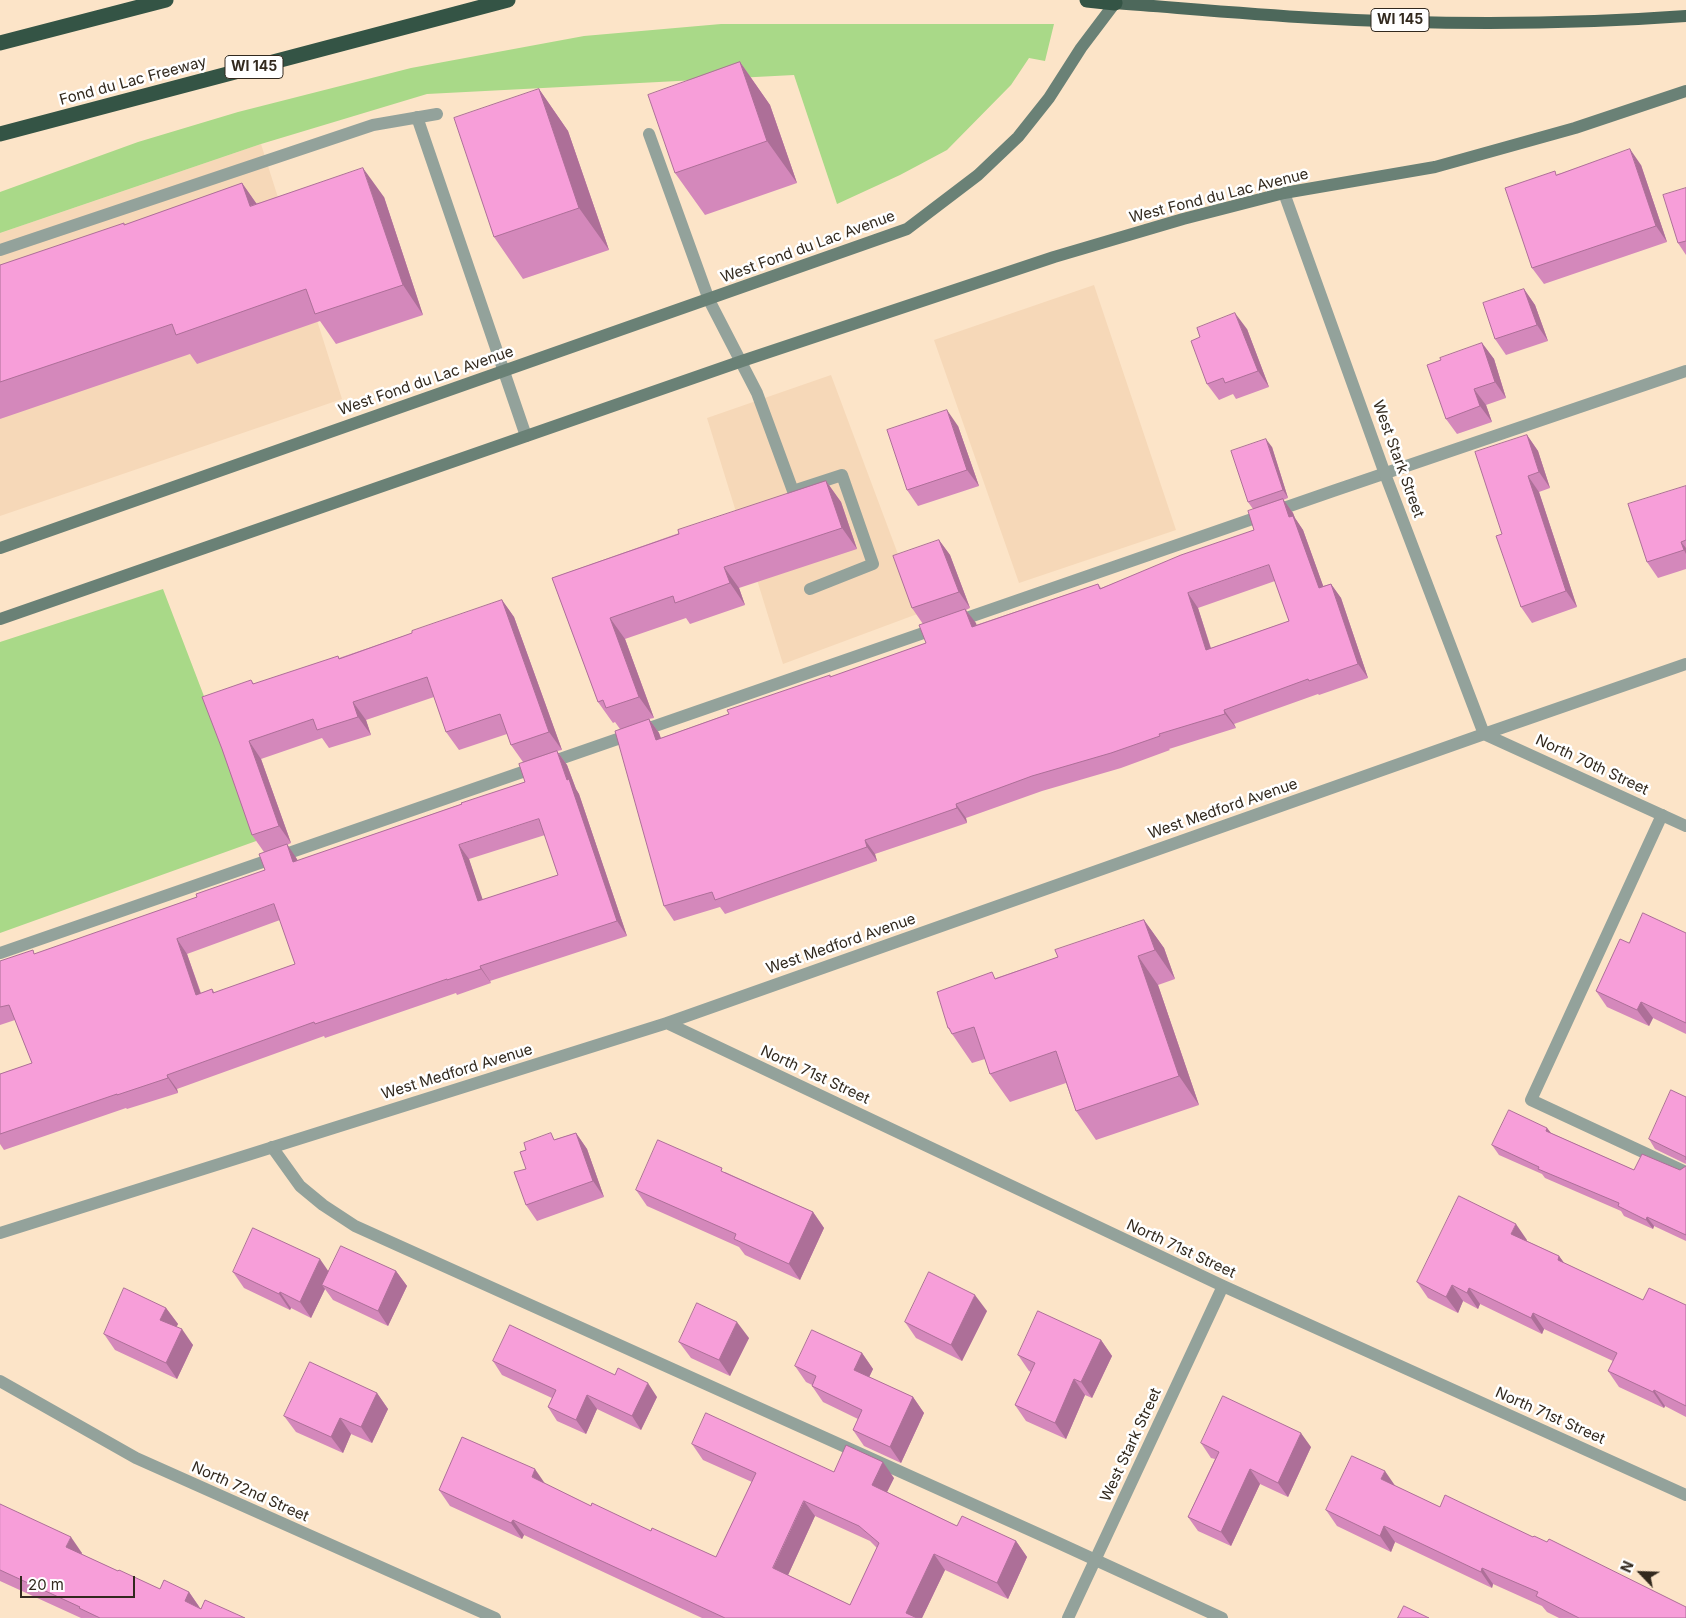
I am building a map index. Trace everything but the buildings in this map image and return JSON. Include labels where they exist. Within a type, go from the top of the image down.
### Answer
[{"type":"highway","points":[[0,43],[166,0]]},
{"type":"highway","name":"Fond du Lac Freeway","points":[[0,134],[508,0]]},
{"type":"highway","name":"WI 145","points":[[1087,0],[1116,2]]},
{"type":"main road","name":"WI 145","points":[[1116,2],[1316,18],[1468,22],[1621,21],[1686,16]]},
{"type":"street","name":"West Fond du Lac Avenue","points":[[0,548],[907,229],[978,175],[1018,137],[1049,98],[1081,48],[1116,2]]},
{"type":"street","name":"West Fond du Lac Avenue","points":[[0,620],[742,361],[1054,256],[1183,219],[1284,193],[1434,167],[1575,128],[1686,91]]},
{"type":"street","points":[[0,250],[373,125],[437,114]]},
{"type":"street","points":[[418,117],[526,436]]},
{"type":"street","points":[[649,134],[709,300],[758,393],[793,490],[842,475],[873,564],[810,589]]},
{"type":"street","name":"West Stark Street","points":[[1284,193],[1385,474],[1484,734]]},
{"type":"street","points":[[0,953],[1385,474],[1686,372]]},
{"type":"street","name":"West Medford Avenue","points":[[0,1233],[667,1022],[1686,664]]},
{"type":"street","name":"North 70th Street","points":[[1484,734],[1686,826]]},
{"type":"street","points":[[1662,815],[1531,1100],[1686,1172]]},
{"type":"street","name":"North 71st Street","points":[[667,1022],[1223,1286],[1686,1495]]},
{"type":"street","points":[[272,1147],[300,1186],[323,1205],[355,1226],[1222,1618]]},
{"type":"street","name":"West Stark Street","points":[[1068,1618],[1223,1286]]},
{"type":"street","name":"North 72nd Street","points":[[0,1381],[136,1458],[495,1618]]},
{"type":"shaded area","points":[[261,144],[342,399],[0,516],[0,233]]},
{"type":"shaded area","points":[[1094,285],[1176,530],[1019,583],[934,340]]},
{"type":"shaded area","points":[[831,375],[920,613],[783,664],[707,418]]},
{"type":"green space","points":[[721,24],[1054,24],[1045,61],[1029,58],[1011,85],[947,150],[900,175],[837,204],[794,75],[427,94],[261,144],[0,233],[0,192],[138,142],[238,112],[411,68],[584,36]]},
{"type":"green space","points":[[163,589],[259,840],[0,933],[0,642]]}]
